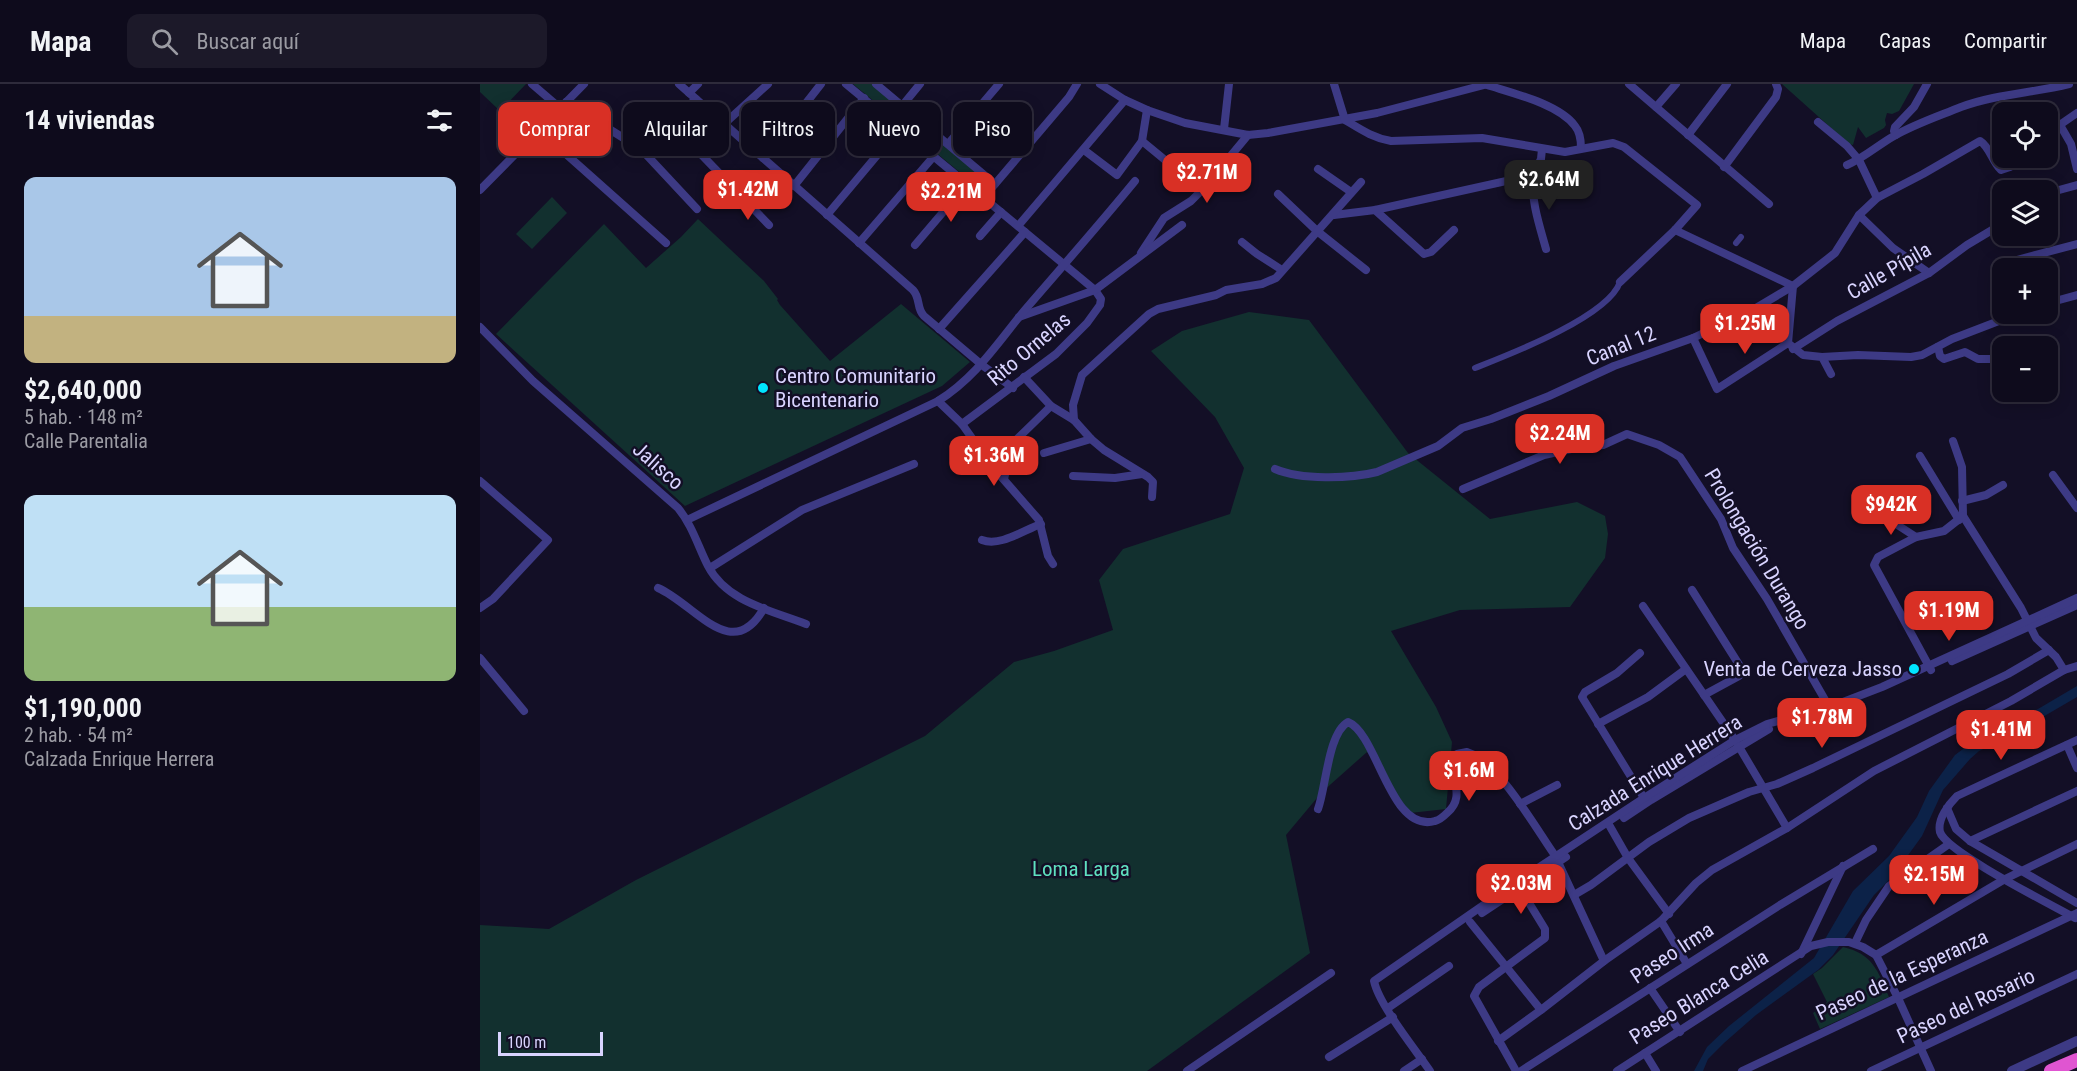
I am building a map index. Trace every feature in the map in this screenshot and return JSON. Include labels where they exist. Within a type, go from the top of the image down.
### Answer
[{"type":"highway","points":[[2050,1071],[2077,1060]]},
{"type":"street","points":[[532,84],[559,102]]},
{"type":"street","points":[[566,102],[584,84]]},
{"type":"street","points":[[679,84],[699,102]]},
{"type":"street","points":[[689,93],[698,84]]},
{"type":"street","points":[[729,119],[768,84]]},
{"type":"street","points":[[763,158],[821,84]]},
{"type":"street","points":[[846,84],[869,102]]},
{"type":"street","points":[[876,84],[897,102]]},
{"type":"street","points":[[905,102],[921,84]]},
{"type":"street","points":[[948,144],[999,84]]},
{"type":"street","points":[[984,197],[1069,97],[1077,84]]},
{"type":"street","points":[[1100,84],[1125,100],[1147,110],[1185,123],[1248,135],[1345,120],[1488,84],[1530,99],[1566,117],[1579,132],[1581,148]]},
{"type":"street","points":[[1224,129],[1229,84]]},
{"type":"street","points":[[1334,84],[1345,120],[1369,135],[1391,141],[1482,138],[1565,152],[1618,144],[1697,205],[1675,230],[1620,282],[1610,297],[1542,341],[1475,368]]},
{"type":"street","points":[[1656,107],[1676,84]]},
{"type":"street","points":[[1688,135],[1727,84]]},
{"type":"street","points":[[1896,135],[1895,127],[1914,107],[1928,84]]},
{"type":"street","points":[[1847,165],[1859,160],[1896,135],[1953,110],[1987,99],[2069,84]]},
{"type":"street","points":[[1632,85],[1769,204]]},
{"type":"street","points":[[1724,167],[1776,96],[1777,87]]},
{"type":"street","points":[[794,186],[864,98]]},
{"type":"street","points":[[693,102],[696,99]]},
{"type":"street","points":[[939,329],[1125,100]]},
{"type":"street","points":[[1084,150],[1117,175],[1142,141],[1147,110]]},
{"type":"street","points":[[2077,113],[2060,125],[2071,144],[2077,169]]},
{"type":"street","points":[[1818,122],[1859,160],[1876,198]]},
{"type":"street","points":[[729,128],[915,293],[918,297],[919,310],[939,329],[1013,388]]},
{"type":"street","points":[[1140,256],[1164,218],[1191,201],[1248,135]]},
{"type":"street","points":[[941,138],[995,184]]},
{"type":"street","points":[[1142,141],[1176,169]]},
{"type":"street","name":"Canal 12","points":[[1275,469],[1306,477],[1366,475],[1377,472],[1438,446],[1462,428],[1550,396],[1614,366],[1693,338],[1756,308],[1793,286],[1835,253],[1859,215],[1876,198],[1923,174],[1977,142],[1982,142],[1992,157]]},
{"type":"street","points":[[1542,149],[1541,159],[1533,175],[1534,203],[1546,249]]},
{"type":"street","points":[[480,190],[513,156]]},
{"type":"street","points":[[569,156],[666,243]]},
{"type":"street","points":[[648,156],[697,209]]},
{"type":"street","points":[[703,156],[770,225]]},
{"type":"street","points":[[827,215],[877,156]]},
{"type":"street","points":[[859,243],[934,156],[1063,266],[1095,290]]},
{"type":"street","points":[[1318,169],[1351,192]]},
{"type":"street","points":[[745,199],[776,171]]},
{"type":"street","points":[[1334,215],[1375,210],[1533,175]]},
{"type":"street","points":[[1074,420],[1073,405],[1082,375],[1149,314],[1158,309],[1216,295],[1226,290],[1262,284],[1276,278],[1361,182]]},
{"type":"street","points":[[915,245],[967,184]]},
{"type":"street","points":[[687,520],[938,401],[965,382],[982,365],[1019,317],[1132,184]]},
{"type":"street","points":[[2058,190],[2077,185]]},
{"type":"street","points":[[1278,194],[1317,231],[1366,270]]},
{"type":"street","points":[[1375,210],[1424,254],[1431,252],[1454,230]]},
{"type":"street","points":[[980,236],[1001,212]]},
{"type":"street","points":[[1859,215],[1893,248],[1929,273]]},
{"type":"street","points":[[1019,317],[1095,290],[1182,225]]},
{"type":"street","points":[[1675,230],[1793,286],[1791,346],[1803,355],[1911,357],[1922,355],[1952,339],[1992,324]]},
{"type":"street","name":"Calle Pípila","points":[[1693,338],[1717,389],[1791,346],[1929,273],[1992,230]]},
{"type":"street","points":[[1242,242],[1263,259],[1282,270]]},
{"type":"street","points":[[2024,258],[2077,244]]},
{"type":"street","name":"Rito Ornelas","points":[[962,424],[1013,388],[1060,350],[1095,314],[1101,302],[1095,290]]},
{"type":"street","points":[[2058,300],[2077,295]]},
{"type":"street","name":"Jalisco","points":[[480,327],[533,381],[657,488],[687,520],[710,568],[726,589],[735,596],[806,624]]},
{"type":"street","points":[[1938,346],[1940,356],[1944,359],[1965,352],[1978,359],[1992,360]]},
{"type":"street","points":[[1822,357],[1830,374]]},
{"type":"street","points":[[1024,377],[1051,406],[1074,420],[1091,439],[1153,483],[1152,497]]},
{"type":"street","points":[[938,401],[962,424],[991,465],[1041,524],[1047,556],[1053,564]]},
{"type":"street","points":[[1005,479],[1011,449],[1017,439],[1051,406]]},
{"type":"street","name":"Prolongación Durango","points":[[1463,489],[1544,455],[1604,445],[1626,434],[1659,445],[1680,457],[1721,519],[1733,548],[1767,598],[1831,710]]},
{"type":"street","points":[[1044,453],[1091,439]]},
{"type":"street","points":[[1930,668],[1874,565],[1876,560],[1916,537],[1944,531],[1961,518],[1962,467],[1953,441]]},
{"type":"street","points":[[1920,456],[2036,638],[2049,650],[2064,670]]},
{"type":"street","points":[[710,568],[802,510],[914,464]]},
{"type":"street","points":[[1073,476],[1115,478],[1142,474]]},
{"type":"street","points":[[2053,475],[2077,508]]},
{"type":"street","points":[[480,481],[548,540],[493,599],[480,608]]},
{"type":"street","points":[[1962,501],[1986,495],[2003,485]]},
{"type":"street","points":[[1879,513],[1916,537]]},
{"type":"street","points":[[982,540],[989,542],[1002,540],[1041,524]]},
{"type":"street","points":[[658,588],[727,632],[745,630],[764,608]]},
{"type":"street","points":[[1692,590],[1743,671],[1704,695]]},
{"type":"street","name":"Calzada Enrique Herrera","points":[[2028,624],[2077,598]]},
{"type":"street","name":"Calzada Enrique Herrera","points":[[1375,984],[1609,825],[1767,724],[1831,710],[2077,605]]},
{"type":"street","points":[[1643,606],[1737,743],[1787,828]]},
{"type":"street","points":[[1574,895],[1592,885],[1667,830],[1689,818],[1813,768],[2008,674],[2049,650]]},
{"type":"street","points":[[1640,653],[1617,673],[1585,692],[1582,697],[1644,798]]},
{"type":"street","points":[[480,658],[524,711]]},
{"type":"street","points":[[1498,1041],[1661,921],[1696,883],[1712,870],[1787,828],[1874,771],[2011,701],[2064,670],[2077,666]]},
{"type":"street","points":[[1598,724],[1648,697],[1686,669]]},
{"type":"street","points":[[1318,809],[1334,744],[1341,727],[1348,722],[1355,725],[1364,737],[1390,789],[1403,808],[1419,819],[1436,821],[1453,808],[1458,788],[1452,767],[1454,757],[1467,752],[1472,753],[1498,777],[1520,804],[1557,860],[1604,961]]},
{"type":"street","points":[[2075,916],[2005,879],[1949,844],[1940,832],[1940,824],[1951,801],[1966,791],[2077,740]]},
{"type":"street","name":"Calzada Enrique Herrera","points":[[1609,825],[1644,798],[1737,743]]},
{"type":"street","points":[[2067,745],[2077,768]]},
{"type":"street","points":[[1520,804],[1557,785]]},
{"type":"street","points":[[1970,841],[2077,791]]},
{"type":"street","points":[[1947,808],[1956,829],[1970,841],[2021,871],[2075,898]]},
{"type":"street","points":[[1609,825],[1628,858],[1669,914]]},
{"type":"street","points":[[1931,1071],[1876,955],[1852,942],[1889,886],[1949,844]]},
{"type":"street","points":[[1876,955],[2005,879],[2077,844]]},
{"type":"street","name":"Paseo Irma","points":[[1521,1071],[1687,964],[1873,849]]},
{"type":"street","name":"Calzada Enrique Herrera","points":[[1375,984],[1520,888],[1557,860]]},
{"type":"street","points":[[1801,954],[1843,866]]},
{"type":"street","points":[[1515,1071],[1474,996],[1479,987],[1545,938],[1545,929],[1520,888]]},
{"type":"street","name":"Paseo de la Esperanza","points":[[1742,1071],[2075,916]]},
{"type":"street","points":[[1661,921],[1687,964]]},
{"type":"street","points":[[1470,922],[1541,1010]]},
{"type":"street","name":"Paseo Blanca Celia","points":[[1617,1071],[1811,946],[1828,942],[1852,942]]},
{"type":"street","points":[[1388,1008],[1449,966]]},
{"type":"street","points":[[1187,1071],[1331,973]]},
{"type":"street","name":"Paseo del Rosario","points":[[1871,1071],[2077,974]]},
{"type":"street","points":[[1375,984],[1393,1017],[1430,1071]]},
{"type":"street","points":[[1650,988],[1680,1032]]},
{"type":"street","points":[[1329,1057],[1393,1017]]},
{"type":"street","points":[[2012,1071],[2077,1041]]},
{"type":"street","points":[[1645,1053],[1656,1071]]},
{"type":"street","points":[[1404,1071],[1422,1059]]},
{"type":"green space","points":[[480,84],[526,84],[509,102],[498,102],[498,109],[480,92]]},
{"type":"green space","points":[[853,84],[875,84],[896,102],[875,102]]},
{"type":"green space","points":[[1782,84],[1914,84],[1899,111],[1892,114],[1887,113],[1884,128],[1866,138],[1858,127],[1853,145],[1849,144]]},
{"type":"green space","points":[[941,141],[953,151],[953,156],[959,156],[983,177],[980,189],[940,156]]},
{"type":"green space","points":[[552,197],[567,213],[532,249],[516,234]]},
{"type":"green space","points":[[698,219],[764,281],[780,305],[830,361],[901,304],[970,362],[942,386],[685,506],[496,334],[604,224],[646,268]]},
{"type":"green space","name":"Loma Larga","points":[[1249,312],[1309,320],[1408,453],[1490,519],[1577,502],[1605,516],[1608,534],[1605,558],[1570,607],[1460,610],[1391,631],[1436,707],[1452,742],[1446,809],[1410,813],[1367,752],[1322,792],[1286,835],[1310,953],[1147,1071],[480,1071],[480,925],[549,929],[636,880],[925,736],[1014,662],[1054,651],[1113,630],[1099,580],[1123,549],[1230,514],[1244,468],[1215,417],[1151,351],[1182,331]]},
{"type":"green space","points":[[1843,947],[1868,959],[1878,972],[1889,997],[1820,1029],[1813,1013],[1827,1002],[1813,974]]},
{"type":"water","points":[[2077,686],[2077,697],[2007,738],[1979,751],[1970,759],[1943,790],[1922,836],[1893,876],[1874,895],[1833,955],[1818,970],[1756,1015],[1724,1043],[1708,1059],[1703,1071],[1694,1071],[1707,1047],[1729,1026],[1814,958],[1853,891],[1889,856],[1917,817],[1929,791],[1955,755],[1975,740],[2038,709]]},
{"type":"place","name":"Centro Comunitario Bicentenario","points":[[763,388]]},
{"type":"place","name":"Venta de Cerveza Jasso","points":[[1914,669]]}]
